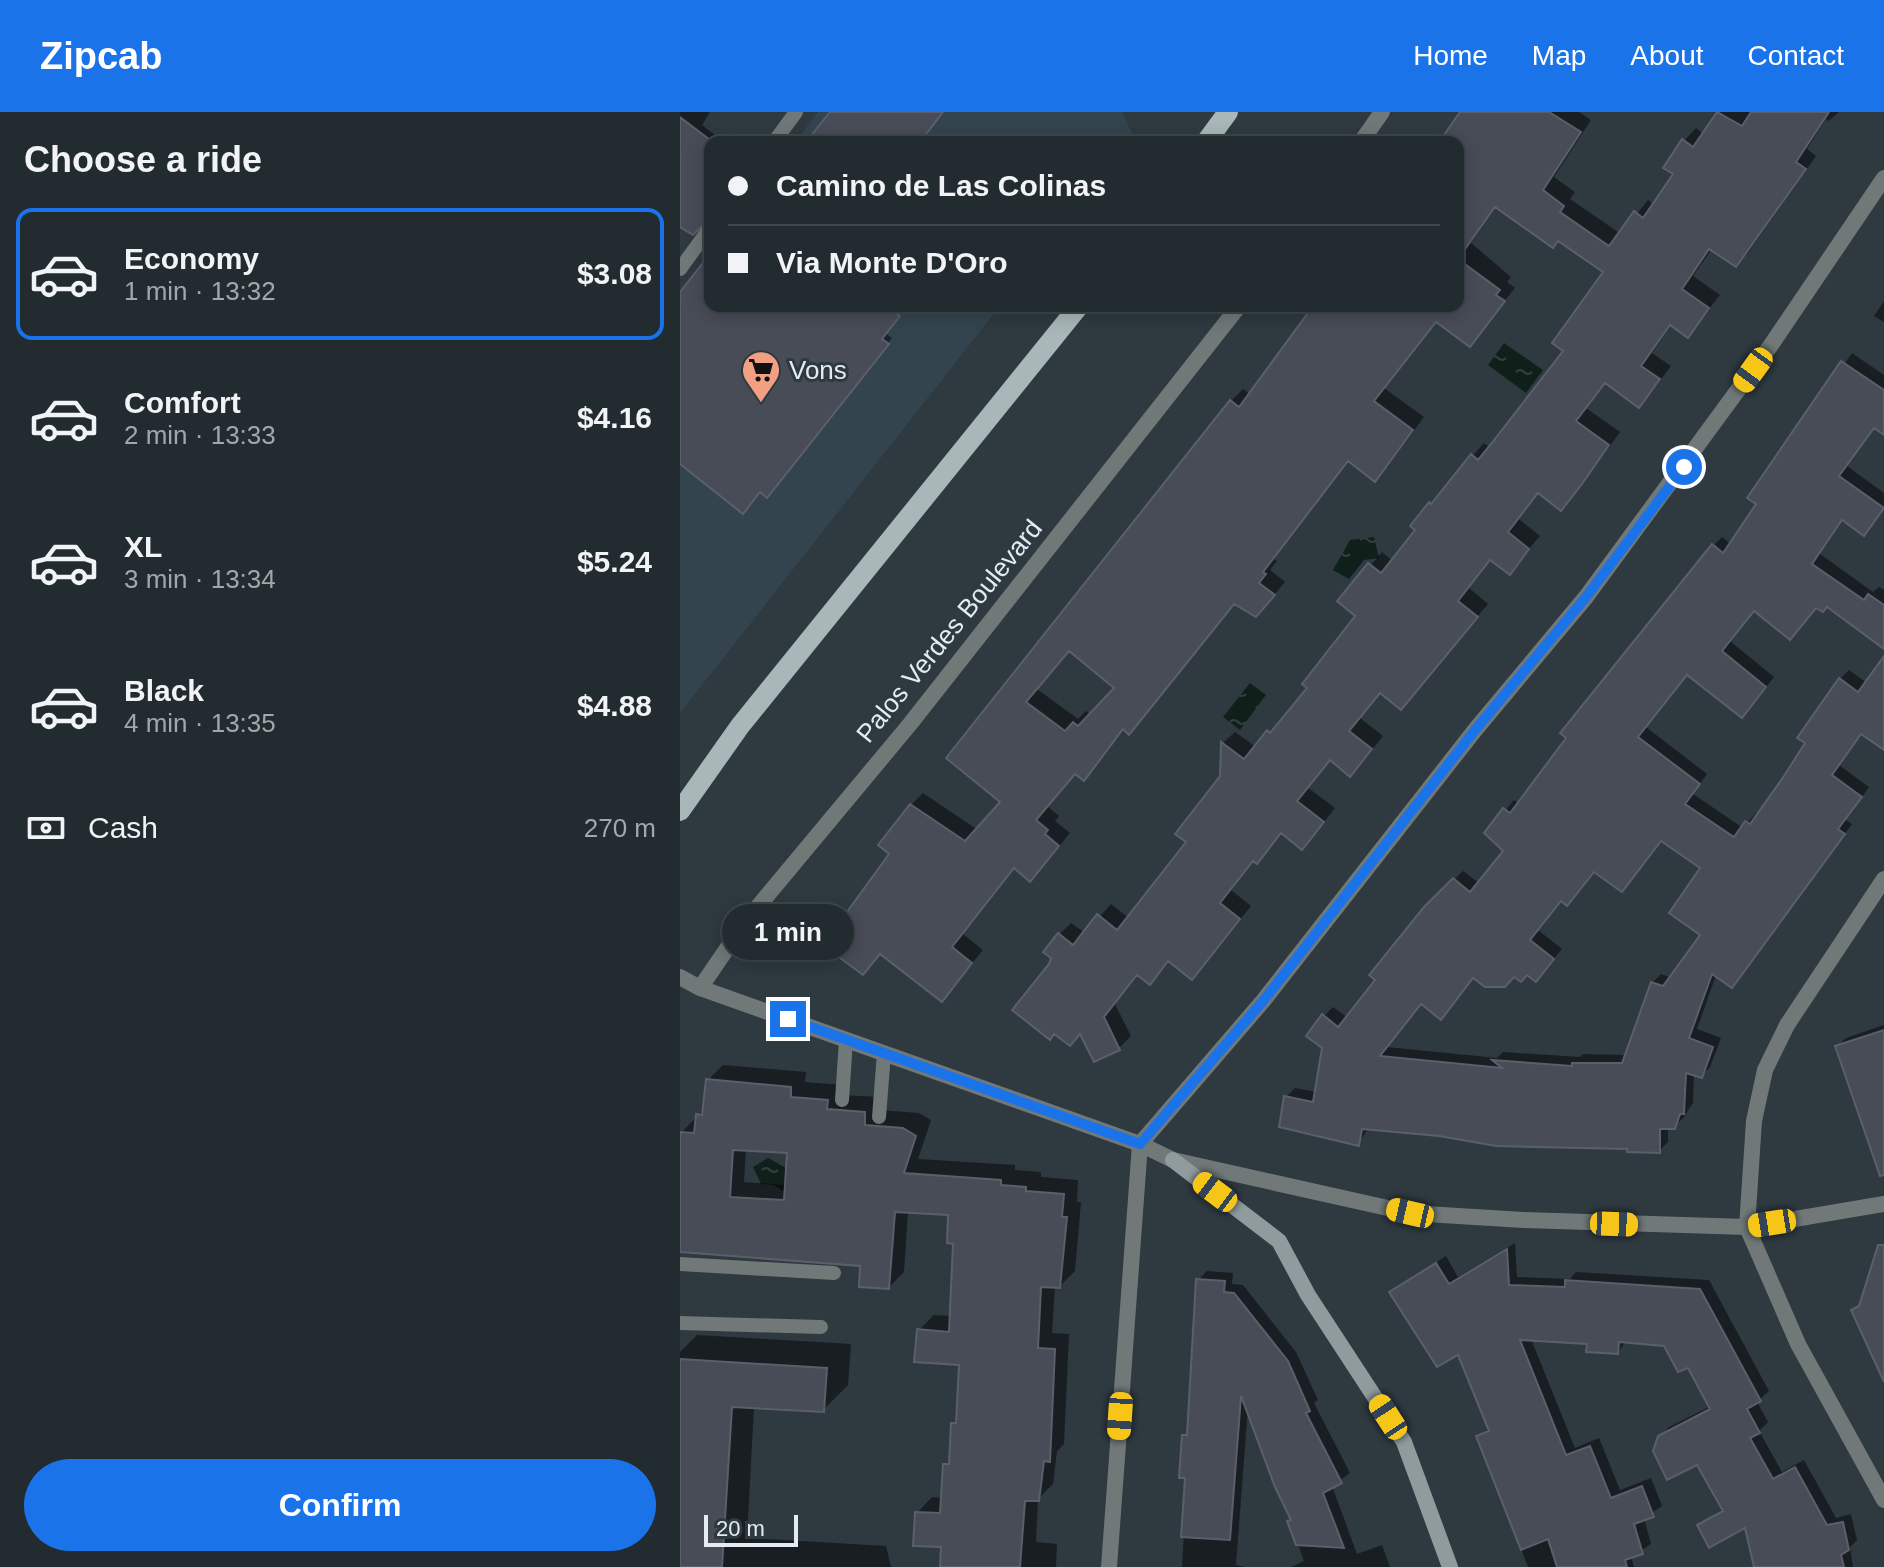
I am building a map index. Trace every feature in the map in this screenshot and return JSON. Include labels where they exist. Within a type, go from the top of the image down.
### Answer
[{"type":"main road","points":[[1209,136],[1221,115]]},
{"type":"main road","points":[[680,811],[740,726],[1074,312]]},
{"type":"street","points":[[1365,136],[1382,112]]},
{"type":"street","points":[[1109,1567],[1140,1144],[1263,1001],[1475,730],[1586,597],[1762,358],[1884,178]]},
{"type":"street","name":"Palos Verdes Boulevard","points":[[700,988],[746,921],[910,724],[1234,312]]},
{"type":"street","points":[[1884,879],[1787,1025],[1765,1070],[1754,1121],[1747,1227],[1798,1344],[1884,1500]]},
{"type":"street","points":[[680,977],[700,988],[1140,1144],[1173,1160],[1279,1241],[1308,1295],[1404,1442],[1450,1567]]},
{"type":"street","points":[[1173,1160],[1410,1213],[1747,1227],[1884,1204]]},
{"type":"lane","points":[[778,136],[796,112]]},
{"type":"lane","points":[[680,269],[704,236]]},
{"type":"lane","points":[[842,1100],[846,1040]]},
{"type":"lane","points":[[879,1117],[884,1053]]},
{"type":"lane","points":[[680,1264],[834,1273]]},
{"type":"lane","points":[[680,1323],[821,1327]]},
{"type":"shaded area","points":[[818,112],[1122,112],[1133,135],[1132,136],[800,136]]},
{"type":"shaded area","points":[[704,261],[704,312],[995,312],[680,713],[680,292]]},
{"type":"water","points":[[1504,343],[1543,370],[1526,393],[1488,365]]},
{"type":"water","points":[[1374,537],[1379,558],[1364,560],[1349,579],[1333,570],[1350,540]]},
{"type":"water","points":[[1250,683],[1266,695],[1240,730],[1223,717]]},
{"type":"water","points":[[768,1158],[793,1172],[786,1193],[774,1185],[761,1184],[753,1167]]},
{"type":"building","points":[[830,112],[943,112],[925,136],[811,136]]},
{"type":"building","points":[[1460,112],[1549,112],[1581,132],[1543,190],[1564,206],[1560,212],[1609,246],[1634,211],[1643,218],[1673,174],[1663,168],[1682,139],[1693,147],[1717,112],[1742,126],[1751,112],[1829,112],[1796,162],[1806,169],[1736,267],[1709,249],[1682,289],[1709,308],[1688,338],[1670,325],[1641,366],[1660,379],[1639,408],[1605,383],[1576,421],[1609,445],[1582,484],[1561,511],[1538,493],[1508,532],[1529,549],[1510,575],[1490,560],[1458,601],[1478,617],[1401,710],[1380,693],[1349,731],[1372,749],[1350,777],[1330,760],[1297,801],[1324,822],[1302,850],[1281,833],[1257,864],[1253,861],[1220,903],[1240,919],[1192,980],[1168,961],[1150,985],[1137,975],[1104,1017],[1120,1050],[1094,1062],[1080,1034],[1070,1046],[1054,1034],[1050,1040],[1012,1010],[1049,964],[1051,958],[1043,952],[1058,933],[1073,945],[1097,914],[1117,930],[1186,842],[1175,834],[1220,776],[1221,742],[1244,759],[1267,730],[1270,733],[1307,688],[1302,684],[1355,616],[1337,601],[1368,563],[1381,573],[1415,530],[1410,526],[1429,502],[1431,504],[1471,454],[1478,460],[1563,351],[1552,343],[1603,272],[1558,241],[1553,248],[1495,207],[1464,251],[1464,136],[1443,136]]},
{"type":"building","points":[[680,117],[705,136],[704,224],[693,235],[680,227]]},
{"type":"building","name":"Vons","points":[[704,262],[704,312],[895,312],[900,316],[882,339],[889,344],[767,498],[760,492],[743,514],[680,464],[680,292]]},
{"type":"building","points":[[1464,263],[1500,290],[1496,295],[1505,301],[1470,347],[1436,322],[1374,401],[1413,430],[1375,482],[1348,461],[1263,572],[1266,574],[1259,583],[1275,595],[1256,617],[1234,604],[1129,735],[1123,729],[1084,781],[1075,774],[1036,820],[1048,830],[1045,834],[1059,846],[1030,882],[1014,868],[952,947],[972,963],[942,1002],[880,954],[863,975],[832,952],[845,935],[836,927],[889,854],[878,845],[910,804],[965,841],[1000,802],[946,758],[1230,400],[1239,407],[1309,312],[1464,312]],"holes":[[[1069,651],[1114,688],[1078,726],[1073,722],[1065,731],[1026,702]]]},
{"type":"building","points":[[1841,361],[1884,390],[1884,435],[1874,428],[1839,476],[1884,508],[1864,536],[1842,520],[1812,564],[1864,600],[1868,594],[1884,605],[1884,649],[1827,607],[1823,612],[1816,608],[1790,640],[1754,611],[1722,651],[1766,687],[1742,718],[1687,675],[1638,737],[1700,784],[1685,804],[1734,837],[1745,821],[1750,824],[1784,776],[1805,743],[1797,738],[1839,678],[1858,692],[1884,656],[1884,750],[1861,734],[1832,775],[1862,797],[1838,829],[1845,834],[1732,988],[1712,974],[1689,1038],[1713,1047],[1702,1078],[1686,1073],[1684,1114],[1680,1114],[1675,1129],[1660,1129],[1660,1153],[1627,1152],[1627,1149],[1496,1146],[1439,1136],[1362,1129],[1359,1146],[1279,1127],[1284,1096],[1313,1102],[1322,1048],[1306,1036],[1322,1014],[1338,1027],[1375,980],[1369,975],[1424,907],[1453,878],[1470,892],[1503,851],[1484,833],[1503,808],[1510,813],[1566,738],[1560,733],[1712,544],[1723,553],[1756,504],[1747,498]],"holes":[[[1661,841],[1700,868],[1669,913],[1700,935],[1663,986],[1651,982],[1622,1063],[1572,1063],[1572,1066],[1492,1060],[1502,1068],[1380,1056],[1421,1004],[1441,1020],[1473,978],[1485,987],[1505,987],[1514,977],[1521,982],[1527,975],[1536,982],[1554,959],[1530,940],[1561,901],[1567,906],[1594,872],[1622,892]]]},
{"type":"building","points":[[1884,1030],[1884,1175],[1880,1176],[1835,1046]]},
{"type":"building","points":[[706,1079],[791,1087],[791,1097],[828,1100],[827,1109],[865,1112],[865,1125],[903,1128],[916,1136],[904,1173],[1001,1180],[1001,1185],[1026,1187],[1026,1191],[1064,1194],[1062,1217],[1067,1217],[1060,1288],[1041,1287],[1038,1348],[1055,1349],[1050,1462],[1044,1461],[1039,1501],[1025,1501],[1020,1567],[940,1567],[941,1547],[913,1546],[915,1512],[940,1513],[943,1464],[949,1464],[951,1423],[956,1423],[959,1365],[914,1362],[917,1329],[949,1332],[953,1244],[947,1243],[948,1215],[895,1212],[889,1289],[859,1287],[860,1266],[680,1252],[680,1132],[694,1133],[696,1114],[702,1115]],"holes":[[[733,1150],[787,1153],[784,1200],[730,1197]]]},
{"type":"building","points":[[1878,1245],[1884,1245],[1884,1382],[1851,1310],[1859,1306]]},
{"type":"building","points":[[1507,1249],[1509,1285],[1565,1287],[1565,1280],[1700,1289],[1761,1401],[1747,1409],[1760,1433],[1750,1438],[1773,1479],[1795,1467],[1827,1525],[1843,1522],[1849,1550],[1841,1555],[1844,1567],[1754,1567],[1745,1528],[1709,1548],[1697,1525],[1723,1511],[1697,1465],[1667,1480],[1653,1451],[1658,1436],[1710,1409],[1688,1368],[1678,1372],[1664,1346],[1619,1342],[1618,1354],[1586,1352],[1587,1344],[1520,1340],[1566,1455],[1590,1446],[1611,1498],[1642,1486],[1654,1517],[1634,1524],[1643,1554],[1625,1560],[1627,1567],[1557,1567],[1548,1539],[1521,1550],[1476,1436],[1489,1431],[1458,1355],[1437,1367],[1389,1292],[1436,1263],[1449,1284]]},
{"type":"building","points":[[1196,1279],[1225,1281],[1224,1292],[1234,1293],[1288,1361],[1310,1411],[1306,1413],[1342,1483],[1323,1493],[1344,1548],[1296,1545],[1287,1521],[1291,1520],[1275,1487],[1241,1396],[1230,1540],[1181,1537],[1185,1478],[1179,1478],[1182,1435],[1187,1435]]},
{"type":"building","points":[[680,1359],[827,1368],[824,1412],[732,1407],[722,1567],[680,1567]]},
{"type":"place","name":"Vons","points":[[761,404]]},
{"type":"route","points":[[788,1019],[1140,1144],[1263,1001],[1475,730],[1586,597],[1684,467]]}]
